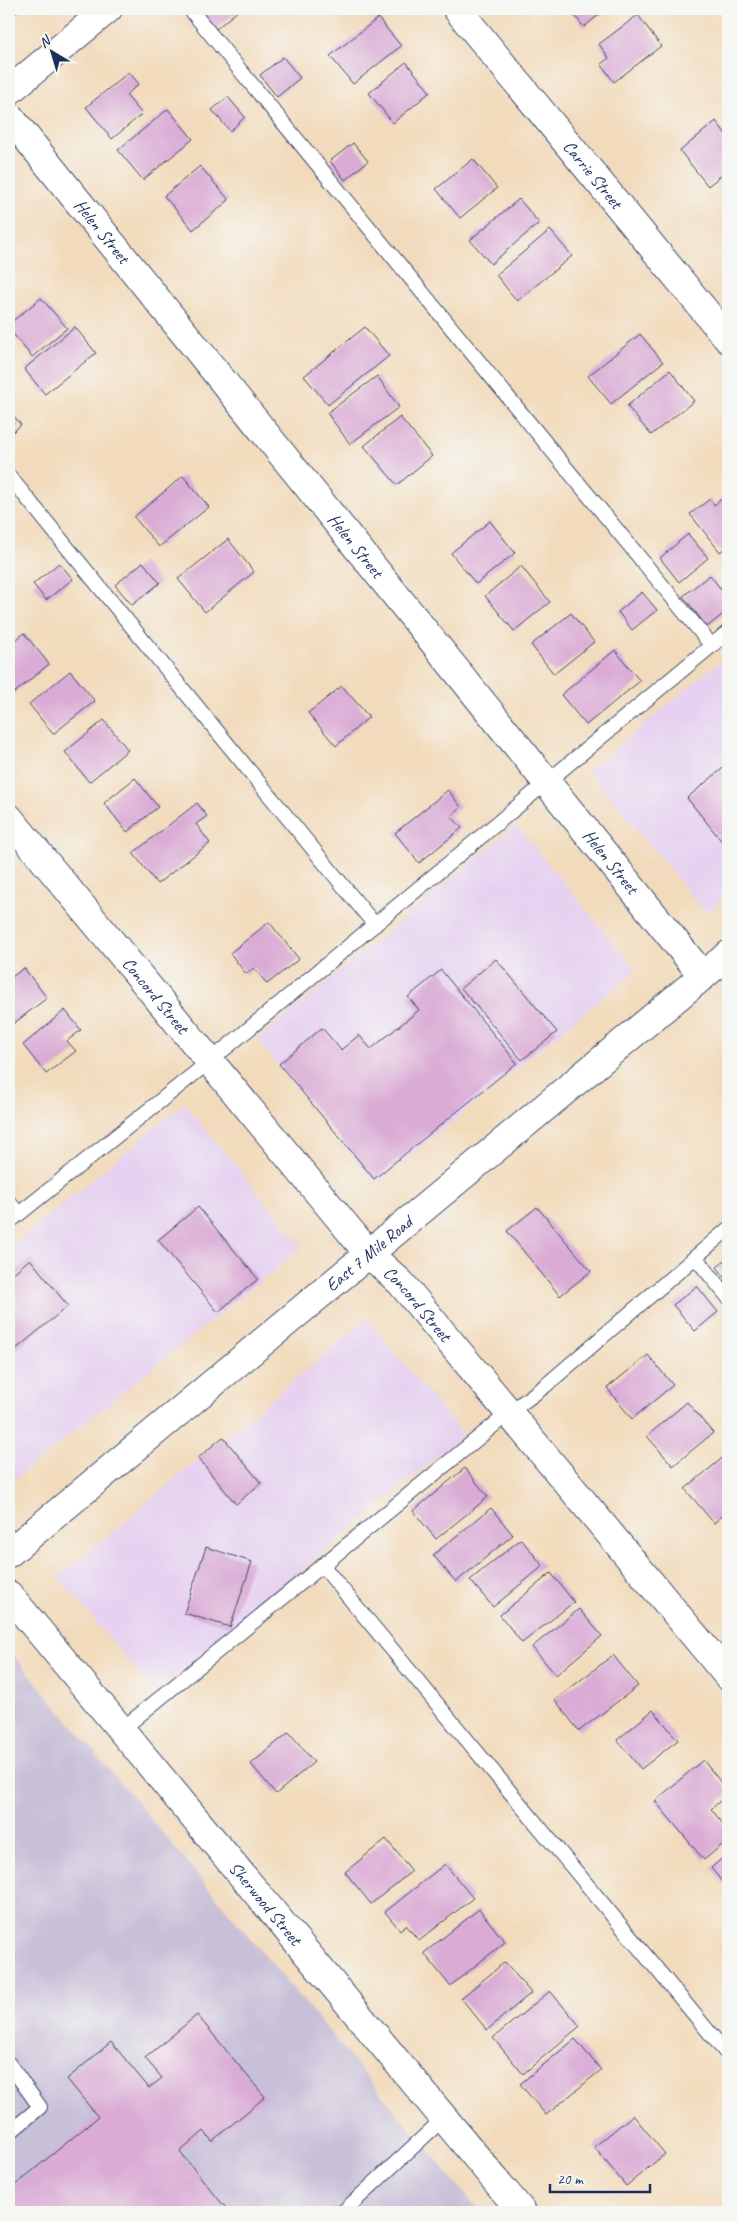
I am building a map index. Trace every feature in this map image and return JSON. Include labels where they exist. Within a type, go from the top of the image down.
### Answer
[{"type":"street","points":[[9,91],[108,9]]},
{"type":"street","name":"Carrie Street","points":[[457,9],[728,339]]},
{"type":"street","name":"Helen Street","points":[[9,116],[703,976]]},
{"type":"street","name":"Concord Street","points":[[9,818],[369,1254],[402,1283],[728,1676]]},
{"type":"street","name":"East 7 Mile Road","points":[[9,1553],[728,956]]},
{"type":"street","name":"Sherwood Street","points":[[9,1596],[522,2212]]},
{"type":"lane","points":[[190,9],[712,646]]},
{"type":"lane","points":[[9,476],[375,925]]},
{"type":"lane","points":[[9,1202],[14,1218],[210,1061],[728,632]]},
{"type":"lane","points":[[121,1730],[510,1412],[545,1386],[728,1229]]},
{"type":"lane","points":[[696,1257],[728,1297]]},
{"type":"lane","points":[[322,1565],[728,2056]]},
{"type":"lane","points":[[9,2064],[40,2107],[9,2133]]},
{"type":"lane","points":[[343,2212],[444,2118]]},
{"type":"shaded area","points":[[728,654],[728,894],[706,913],[588,771]]},
{"type":"shaded area","points":[[516,825],[636,970],[376,1184],[257,1040]]},
{"type":"shaded area","points":[[184,1103],[303,1247],[9,1484],[9,1249]]},
{"type":"shaded area","points":[[367,1319],[463,1435],[155,1693],[58,1577]]},
{"type":"shaded area","points":[[9,1650],[480,2212],[9,2212]]},
{"type":"building","points":[[9,9],[21,9],[9,19]]},
{"type":"building","points":[[200,9],[240,9],[216,29]]},
{"type":"building","points":[[569,9],[606,9],[584,27]]},
{"type":"building","points":[[638,15],[661,46],[614,82],[601,64],[609,58],[599,44]]},
{"type":"building","points":[[378,18],[401,46],[353,84],[330,56]]},
{"type":"building","points":[[283,57],[300,78],[277,97],[260,75]]},
{"type":"building","points":[[406,62],[430,92],[393,123],[369,93]]},
{"type":"building","points":[[129,72],[139,84],[126,95],[142,114],[112,139],[86,107]]},
{"type":"building","points":[[228,97],[245,117],[230,131],[212,110]]},
{"type":"building","points":[[168,109],[193,139],[143,180],[118,150]]},
{"type":"building","points":[[716,121],[728,137],[728,170],[708,186],[680,151]]},
{"type":"building","points":[[353,143],[368,161],[345,180],[330,161]]},
{"type":"building","points":[[473,159],[497,188],[460,218],[436,189]]},
{"type":"building","points":[[200,166],[229,200],[193,230],[164,196]]},
{"type":"building","points":[[519,199],[539,223],[491,264],[470,240]]},
{"type":"building","points":[[550,230],[572,256],[517,301],[496,275]]},
{"type":"building","points":[[9,247],[14,253],[9,257]]},
{"type":"building","points":[[41,298],[67,328],[32,357],[9,329],[9,324]]},
{"type":"building","points":[[75,327],[96,353],[45,394],[24,369]]},
{"type":"building","points":[[365,327],[389,356],[328,405],[304,376]]},
{"type":"building","points":[[640,334],[663,362],[611,404],[588,376]]},
{"type":"building","points":[[670,370],[694,401],[651,435],[627,406]]},
{"type":"building","points":[[377,376],[399,407],[350,444],[327,413]]},
{"type":"building","points":[[9,410],[21,425],[9,435]]},
{"type":"building","points":[[400,417],[432,456],[397,485],[364,446]]},
{"type":"building","points":[[183,476],[209,507],[159,547],[134,517]]},
{"type":"building","points":[[728,494],[728,546],[720,552],[690,514],[710,499],[714,505]]},
{"type":"building","points":[[490,521],[515,553],[476,584],[451,553]]},
{"type":"building","points":[[688,534],[708,558],[679,582],[660,558]]},
{"type":"building","points":[[228,539],[254,572],[205,612],[178,579]]},
{"type":"building","points":[[143,562],[160,583],[132,605],[115,585]]},
{"type":"building","points":[[59,563],[73,579],[46,600],[33,584]]},
{"type":"building","points":[[521,566],[550,602],[514,631],[485,596]]},
{"type":"building","points":[[710,575],[728,599],[728,610],[707,627],[683,596]]},
{"type":"building","points":[[642,592],[657,610],[632,630],[618,612]]},
{"type":"building","points":[[571,613],[594,642],[554,674],[531,645]]},
{"type":"building","points":[[24,633],[49,664],[13,694],[9,690],[9,646]]},
{"type":"building","points":[[615,650],[640,681],[586,725],[561,695]]},
{"type":"building","points":[[70,671],[95,701],[53,734],[29,704]]},
{"type":"building","points":[[342,686],[369,717],[336,746],[308,713]]},
{"type":"building","points":[[104,720],[128,750],[89,782],[65,752]]},
{"type":"building","points":[[728,764],[728,849],[687,798]]},
{"type":"building","points":[[135,778],[158,807],[127,832],[104,803]]},
{"type":"building","points":[[448,790],[461,807],[451,816],[462,828],[419,863],[395,833]]},
{"type":"building","points":[[197,803],[207,816],[196,824],[210,843],[157,884],[133,853]]},
{"type":"building","points":[[269,922],[299,959],[267,984],[254,968],[246,974],[230,953]]},
{"type":"building","points":[[496,959],[557,1032],[522,1060],[461,988]]},
{"type":"building","points":[[24,968],[47,998],[9,1027],[9,979]]},
{"type":"building","points":[[441,970],[517,1063],[374,1179],[279,1064],[322,1028],[341,1050],[359,1035],[371,1049],[419,1010],[408,997]]},
{"type":"building","points":[[65,1010],[81,1030],[67,1041],[76,1051],[46,1074],[23,1045]]},
{"type":"building","points":[[198,1207],[258,1279],[218,1312],[158,1240]]},
{"type":"building","points":[[537,1207],[591,1271],[560,1296],[507,1231]]},
{"type":"building","points":[[728,1257],[728,1281],[717,1267]]},
{"type":"building","points":[[30,1259],[68,1306],[9,1355],[9,1274],[10,1276]]},
{"type":"building","points":[[697,1286],[718,1312],[695,1331],[673,1305]]},
{"type":"building","points":[[648,1355],[673,1385],[632,1419],[607,1388]]},
{"type":"building","points":[[687,1402],[713,1433],[673,1466],[647,1436]]},
{"type":"building","points":[[223,1437],[261,1483],[236,1504],[198,1458]]},
{"type":"building","points":[[726,1455],[728,1458],[728,1511],[714,1523],[685,1489]]},
{"type":"building","points":[[465,1468],[488,1497],[436,1539],[413,1511]]},
{"type":"building","points":[[491,1508],[513,1535],[456,1582],[433,1555]]},
{"type":"building","points":[[521,1539],[543,1566],[493,1607],[470,1580]]},
{"type":"building","points":[[206,1547],[252,1562],[230,1627],[184,1613]]},
{"type":"building","points":[[551,1573],[574,1602],[522,1643],[500,1615]]},
{"type":"building","points":[[579,1609],[602,1636],[556,1675],[532,1647]]},
{"type":"building","points":[[613,1655],[638,1686],[579,1731],[555,1700]]},
{"type":"building","points":[[653,1710],[678,1740],[641,1769],[617,1740]]},
{"type":"building","points":[[289,1732],[314,1762],[276,1794],[251,1764]]},
{"type":"building","points":[[703,1760],[728,1791],[728,1794],[711,1809],[728,1830],[728,1840],[704,1860],[655,1801]]},
{"type":"building","points":[[386,1839],[412,1871],[371,1904],[345,1872]]},
{"type":"building","points":[[728,1853],[728,1889],[711,1868]]},
{"type":"building","points":[[445,1864],[473,1898],[419,1941],[406,1925],[400,1930],[385,1912]]},
{"type":"building","points":[[479,1909],[505,1942],[450,1986],[424,1953]]},
{"type":"building","points":[[505,1962],[531,1993],[487,2030],[461,1998]]},
{"type":"building","points":[[550,1991],[580,2026],[523,2074],[493,2038]]},
{"type":"building","points":[[197,2015],[265,2097],[212,2141],[204,2131],[180,2152],[229,2212],[9,2212],[9,2190],[98,2117],[67,2079],[111,2042],[149,2088],[162,2078],[145,2058]]},
{"type":"building","points":[[575,2039],[601,2070],[546,2115],[520,2084]]},
{"type":"building","points":[[633,2115],[665,2154],[626,2186],[594,2147]]}]
